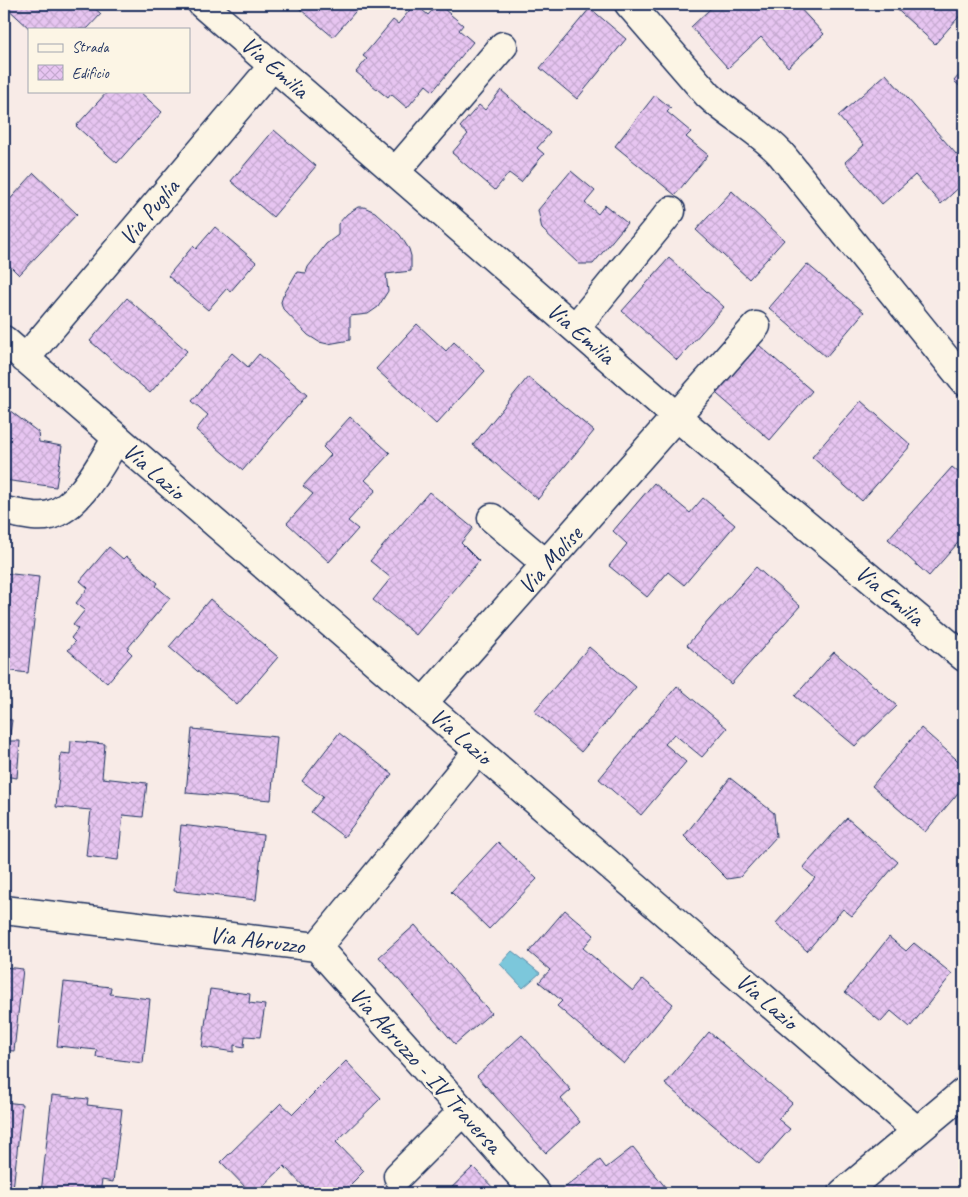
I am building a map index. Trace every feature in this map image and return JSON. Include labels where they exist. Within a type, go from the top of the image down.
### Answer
[{"type":"street","name":"Via Emilia","points":[[202,4],[676,417],[964,657]]},
{"type":"street","points":[[629,4],[722,109],[766,138],[781,154],[964,381]]},
{"type":"street","points":[[395,172],[503,46]]},
{"type":"street","name":"Via Puglia","points":[[25,359],[273,66]]},
{"type":"street","points":[[575,328],[671,211]]},
{"type":"street","name":"Via Molise","points":[[422,703],[756,326]]},
{"type":"street","name":"Via Lazio","points":[[4,340],[918,1131]]},
{"type":"street","points":[[4,511],[43,516],[50,515],[68,506],[81,493],[117,438]]},
{"type":"street","points":[[492,518],[546,564]]},
{"type":"street","name":"Via Abruzzo","points":[[4,910],[317,947],[478,750]]},
{"type":"street","name":"Via Abruzzo - IV Traversa","points":[[317,947],[536,1193]]},
{"type":"street","points":[[843,1193],[964,1092]]},
{"type":"street","points":[[398,1176],[463,1111]]},
{"type":"water","points":[[512,951],[540,973],[523,988],[500,964]]},
{"type":"building","points":[[7,4],[90,4],[101,14],[88,28],[29,28],[5,6]]},
{"type":"building","points":[[294,4],[362,4],[333,37]]},
{"type":"building","points":[[415,4],[428,15],[438,4],[463,25],[459,30],[473,42],[433,91],[426,85],[407,108],[391,94],[388,98],[356,72],[367,59],[363,56],[393,20],[398,24]]},
{"type":"building","points":[[708,4],[796,4],[824,34],[788,67],[761,37],[728,68],[691,27],[711,8]]},
{"type":"building","points":[[891,4],[964,4],[964,11],[935,44]]},
{"type":"building","points":[[590,8],[626,39],[577,99],[540,68]]},
{"type":"building","points":[[964,69],[964,90],[954,81]]},
{"type":"building","points":[[886,74],[964,163],[964,183],[941,204],[915,175],[882,204],[845,162],[864,145],[838,116]]},
{"type":"building","points":[[501,90],[550,133],[537,148],[544,154],[521,182],[509,173],[495,190],[452,153],[468,134],[460,127],[479,105],[485,110]]},
{"type":"building","points":[[107,92],[140,92],[162,112],[117,163],[76,126]]},
{"type":"building","points":[[655,95],[671,108],[667,112],[691,132],[686,137],[708,155],[675,195],[615,146]]},
{"type":"building","points":[[274,130],[316,166],[273,217],[231,181]]},
{"type":"building","points":[[571,171],[595,191],[585,203],[598,214],[605,205],[627,223],[593,264],[579,264],[542,229],[538,210]]},
{"type":"building","points":[[34,173],[77,214],[19,275],[4,260],[4,206]]},
{"type":"building","points":[[732,191],[784,240],[749,279],[696,230]]},
{"type":"building","points":[[358,207],[364,207],[375,212],[400,235],[409,249],[411,271],[386,274],[388,291],[378,307],[368,314],[350,316],[350,340],[328,344],[319,342],[308,335],[283,309],[281,302],[297,272],[306,273],[308,267],[326,244],[338,235],[338,224],[347,214]]},
{"type":"building","points":[[215,227],[256,262],[230,292],[227,288],[208,310],[168,276],[193,246],[196,249]]},
{"type":"building","points":[[669,258],[724,307],[677,360],[622,311]]},
{"type":"building","points":[[807,264],[864,312],[826,357],[769,308]]},
{"type":"building","points":[[127,298],[187,351],[150,393],[90,341]]},
{"type":"building","points":[[417,324],[446,351],[454,342],[485,371],[436,424],[376,369]]},
{"type":"building","points":[[752,339],[812,391],[770,440],[710,388]]},
{"type":"building","points":[[232,353],[248,367],[259,354],[307,395],[243,470],[196,430],[208,415],[192,401]]},
{"type":"building","points":[[528,377],[594,431],[538,499],[473,445]]},
{"type":"building","points":[[861,401],[911,445],[862,501],[812,457]]},
{"type":"building","points":[[9,410],[38,432],[39,442],[62,446],[56,487],[4,480],[4,418]]},
{"type":"building","points":[[350,417],[390,453],[365,480],[376,490],[348,521],[358,529],[329,562],[287,523],[313,494],[303,486],[331,455],[323,447]]},
{"type":"building","points":[[952,467],[964,477],[964,536],[929,576],[888,539]]},
{"type":"building","points":[[654,483],[690,513],[703,498],[735,525],[684,585],[668,572],[647,597],[609,566],[627,544],[613,531]]},
{"type":"building","points":[[429,492],[473,528],[461,543],[479,561],[416,635],[373,600],[391,578],[370,561]]},
{"type":"building","points":[[109,547],[123,559],[126,556],[158,583],[156,586],[170,598],[127,649],[132,654],[107,683],[68,650],[75,642],[71,638],[78,629],[73,625],[85,610],[76,603],[88,588],[80,581]]},
{"type":"building","points":[[756,567],[800,606],[731,684],[687,645]]},
{"type":"building","points":[[4,573],[39,577],[28,673],[4,670]]},
{"type":"building","points":[[210,599],[278,657],[237,705],[169,647]]},
{"type":"building","points":[[589,647],[636,687],[581,752],[534,711]]},
{"type":"building","points":[[834,652],[897,706],[855,746],[795,696]]},
{"type":"building","points":[[677,686],[727,728],[702,757],[674,734],[665,744],[686,762],[641,815],[599,779]]},
{"type":"building","points":[[4,719],[12,720],[9,741],[20,741],[17,778],[4,776]]},
{"type":"building","points":[[921,728],[964,766],[964,786],[925,832],[872,786]]},
{"type":"building","points":[[192,729],[277,737],[271,800],[186,793]]},
{"type":"building","points":[[339,733],[392,774],[344,837],[311,812],[323,797],[302,781]]},
{"type":"building","points":[[71,741],[105,744],[102,778],[147,783],[143,817],[123,815],[118,860],[86,856],[91,810],[56,807],[61,753],[70,754]]},
{"type":"building","points":[[730,778],[774,813],[776,837],[740,877],[727,879],[684,836]]},
{"type":"building","points":[[847,818],[898,862],[852,916],[843,909],[807,951],[776,923],[815,878],[803,868]]},
{"type":"building","points":[[181,825],[263,835],[256,900],[174,891]]},
{"type":"building","points":[[498,842],[537,879],[489,929],[451,892]]},
{"type":"building","points":[[565,910],[594,935],[583,948],[633,991],[643,979],[673,1004],[624,1064],[557,1006],[562,1001],[539,982],[550,970],[529,952]]},
{"type":"building","points":[[415,925],[491,1013],[455,1044],[379,957]]},
{"type":"building","points":[[889,937],[906,951],[914,943],[952,974],[910,1027],[891,1011],[881,1022],[845,992]]},
{"type":"building","points":[[4,967],[23,969],[14,1051],[4,1050]]},
{"type":"building","points":[[64,982],[111,987],[110,994],[150,999],[143,1063],[96,1057],[97,1050],[57,1046]]},
{"type":"building","points":[[210,989],[250,994],[249,1003],[265,1005],[260,1037],[245,1036],[244,1047],[234,1045],[234,1052],[202,1047]]},
{"type":"building","points":[[709,1032],[792,1103],[778,1119],[790,1129],[759,1164],[665,1084]]},
{"type":"building","points":[[522,1035],[571,1090],[561,1099],[580,1122],[546,1153],[477,1076]]},
{"type":"building","points":[[346,1061],[381,1098],[336,1142],[364,1171],[342,1193],[310,1193],[284,1166],[256,1193],[251,1193],[221,1162],[281,1103],[293,1114]]},
{"type":"building","points":[[52,1095],[88,1099],[87,1105],[122,1109],[113,1182],[102,1180],[100,1193],[41,1193]]},
{"type":"building","points":[[4,1102],[22,1104],[13,1190],[4,1189]]},
{"type":"building","points":[[633,1147],[670,1193],[599,1193],[597,1191],[594,1193],[558,1193],[600,1160],[606,1168]]},
{"type":"building","points":[[473,1167],[498,1193],[446,1193]]}]
